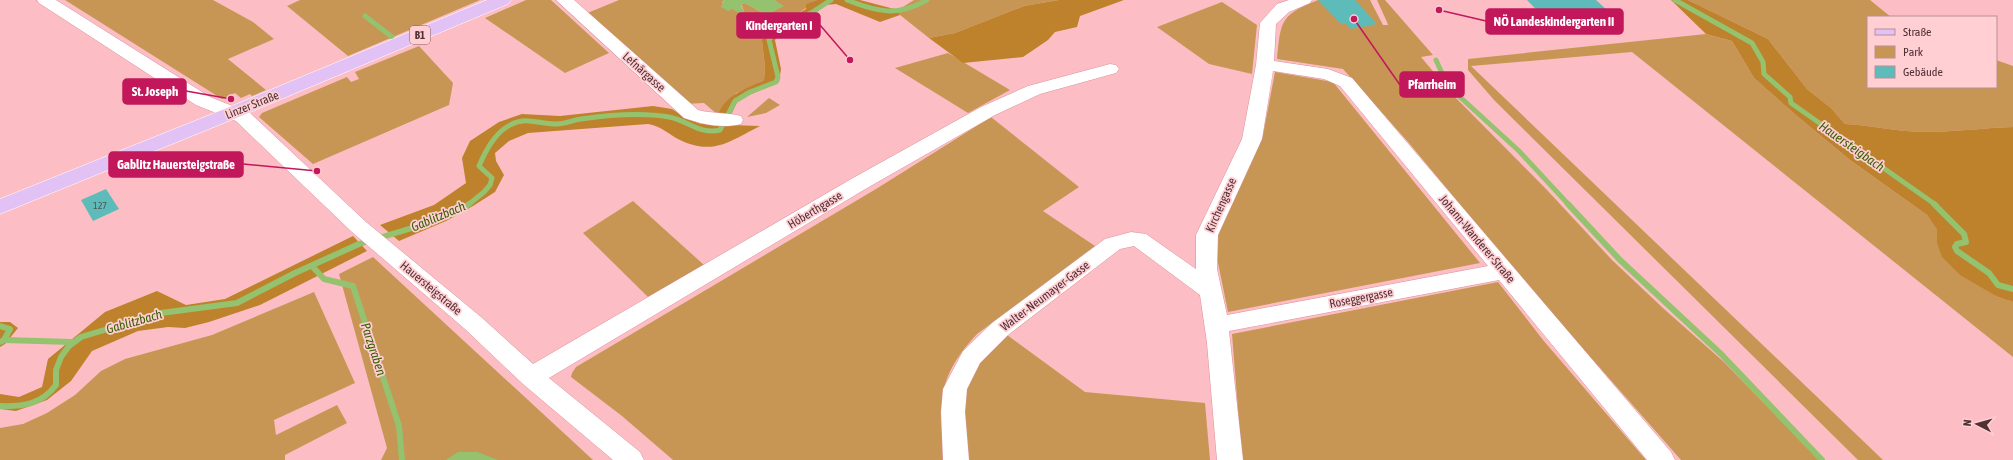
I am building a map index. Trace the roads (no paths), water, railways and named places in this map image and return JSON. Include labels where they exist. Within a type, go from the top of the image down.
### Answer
[{"type":"main road","name":"Linzer Straße","points":[[0,207],[234,112],[502,0]]},
{"type":"street","points":[[45,0],[203,101],[216,108],[234,112]]},
{"type":"street","name":"Lefnärgasse","points":[[564,0],[690,114],[707,119],[726,120]]},
{"type":"street","name":"Kirchengasse","points":[[1230,460],[1217,325],[1206,270],[1205,244],[1207,235],[1252,139],[1265,65],[1268,23],[1283,8],[1304,0]]},
{"type":"street","name":"Johann-Wanderer-Straße","points":[[1265,65],[1328,74],[1346,82],[1662,460]]},
{"type":"street","name":"Höberthgasse","points":[[531,377],[867,180],[988,111],[1034,90],[1110,69]]},
{"type":"street","name":"Hauersteigstraße","points":[[234,112],[243,118],[359,227],[473,323],[531,377],[631,460]]},
{"type":"street","name":"Walter-Neumayer-Gasse","points":[[956,460],[953,412],[955,389],[971,357],[1000,329],[1113,244],[1131,238],[1139,239],[1211,292]]},
{"type":"street","name":"Roseggergasse","points":[[1217,325],[1504,271]]},
{"type":"waterway","name":"Gablitzbach","points":[[468,205],[490,185],[492,178],[479,166],[488,148],[506,127],[518,122],[529,121],[557,124],[602,116],[658,115],[676,119],[700,129],[713,131],[720,130],[735,101],[750,92],[776,82],[778,77],[769,40],[775,30],[811,13],[831,0]]},
{"type":"waterway","name":"Gablitzbach","points":[[847,0],[878,10],[887,11],[906,9],[927,0]]},
{"type":"waterway","name":"Hauersteigbach","points":[[1675,0],[1752,43],[1763,62],[1764,74],[1790,97],[1791,103],[1936,205]]},
{"type":"waterway","points":[[365,16],[392,37]]},
{"type":"waterway","points":[[1436,60],[1445,80],[1459,96],[1519,151],[1569,205]]},
{"type":"waterway","name":"Gablitzbach","points":[[0,406],[16,406],[31,403],[45,396],[51,391],[56,385],[56,370],[61,357],[69,346],[81,337],[161,313],[237,303],[295,273],[359,244],[422,225],[464,208],[469,204]]},
{"type":"waterway","points":[[1568,204],[1620,260],[1721,354],[1822,460]]},
{"type":"waterway","name":"Hauersteigbach","points":[[1934,204],[1964,234],[1966,242],[1957,244],[1955,247],[1957,251],[1989,273],[1998,285],[2013,289]]},
{"type":"waterway","name":"Parzgraben","points":[[312,266],[324,279],[353,286],[399,426],[402,460]]},
{"type":"waterway","name":"Gablitzbach","points":[[0,326],[10,329],[4,340]]},
{"type":"waterway","name":"Gablitzbach","points":[[0,342],[4,340]]},
{"type":"waterway","points":[[4,340],[72,342]]},
{"type":"place","name":"NÖ Landeskindergarten II","points":[[1439,10]]},
{"type":"place","name":"Pfarrheim","points":[[1354,19]]},
{"type":"place","name":"Kindergarten I","points":[[850,60]]},
{"type":"place","name":"St. Joseph","points":[[231,99]]},
{"type":"place","name":"Gablitz Hauersteigstraße","points":[[317,171]]}]
